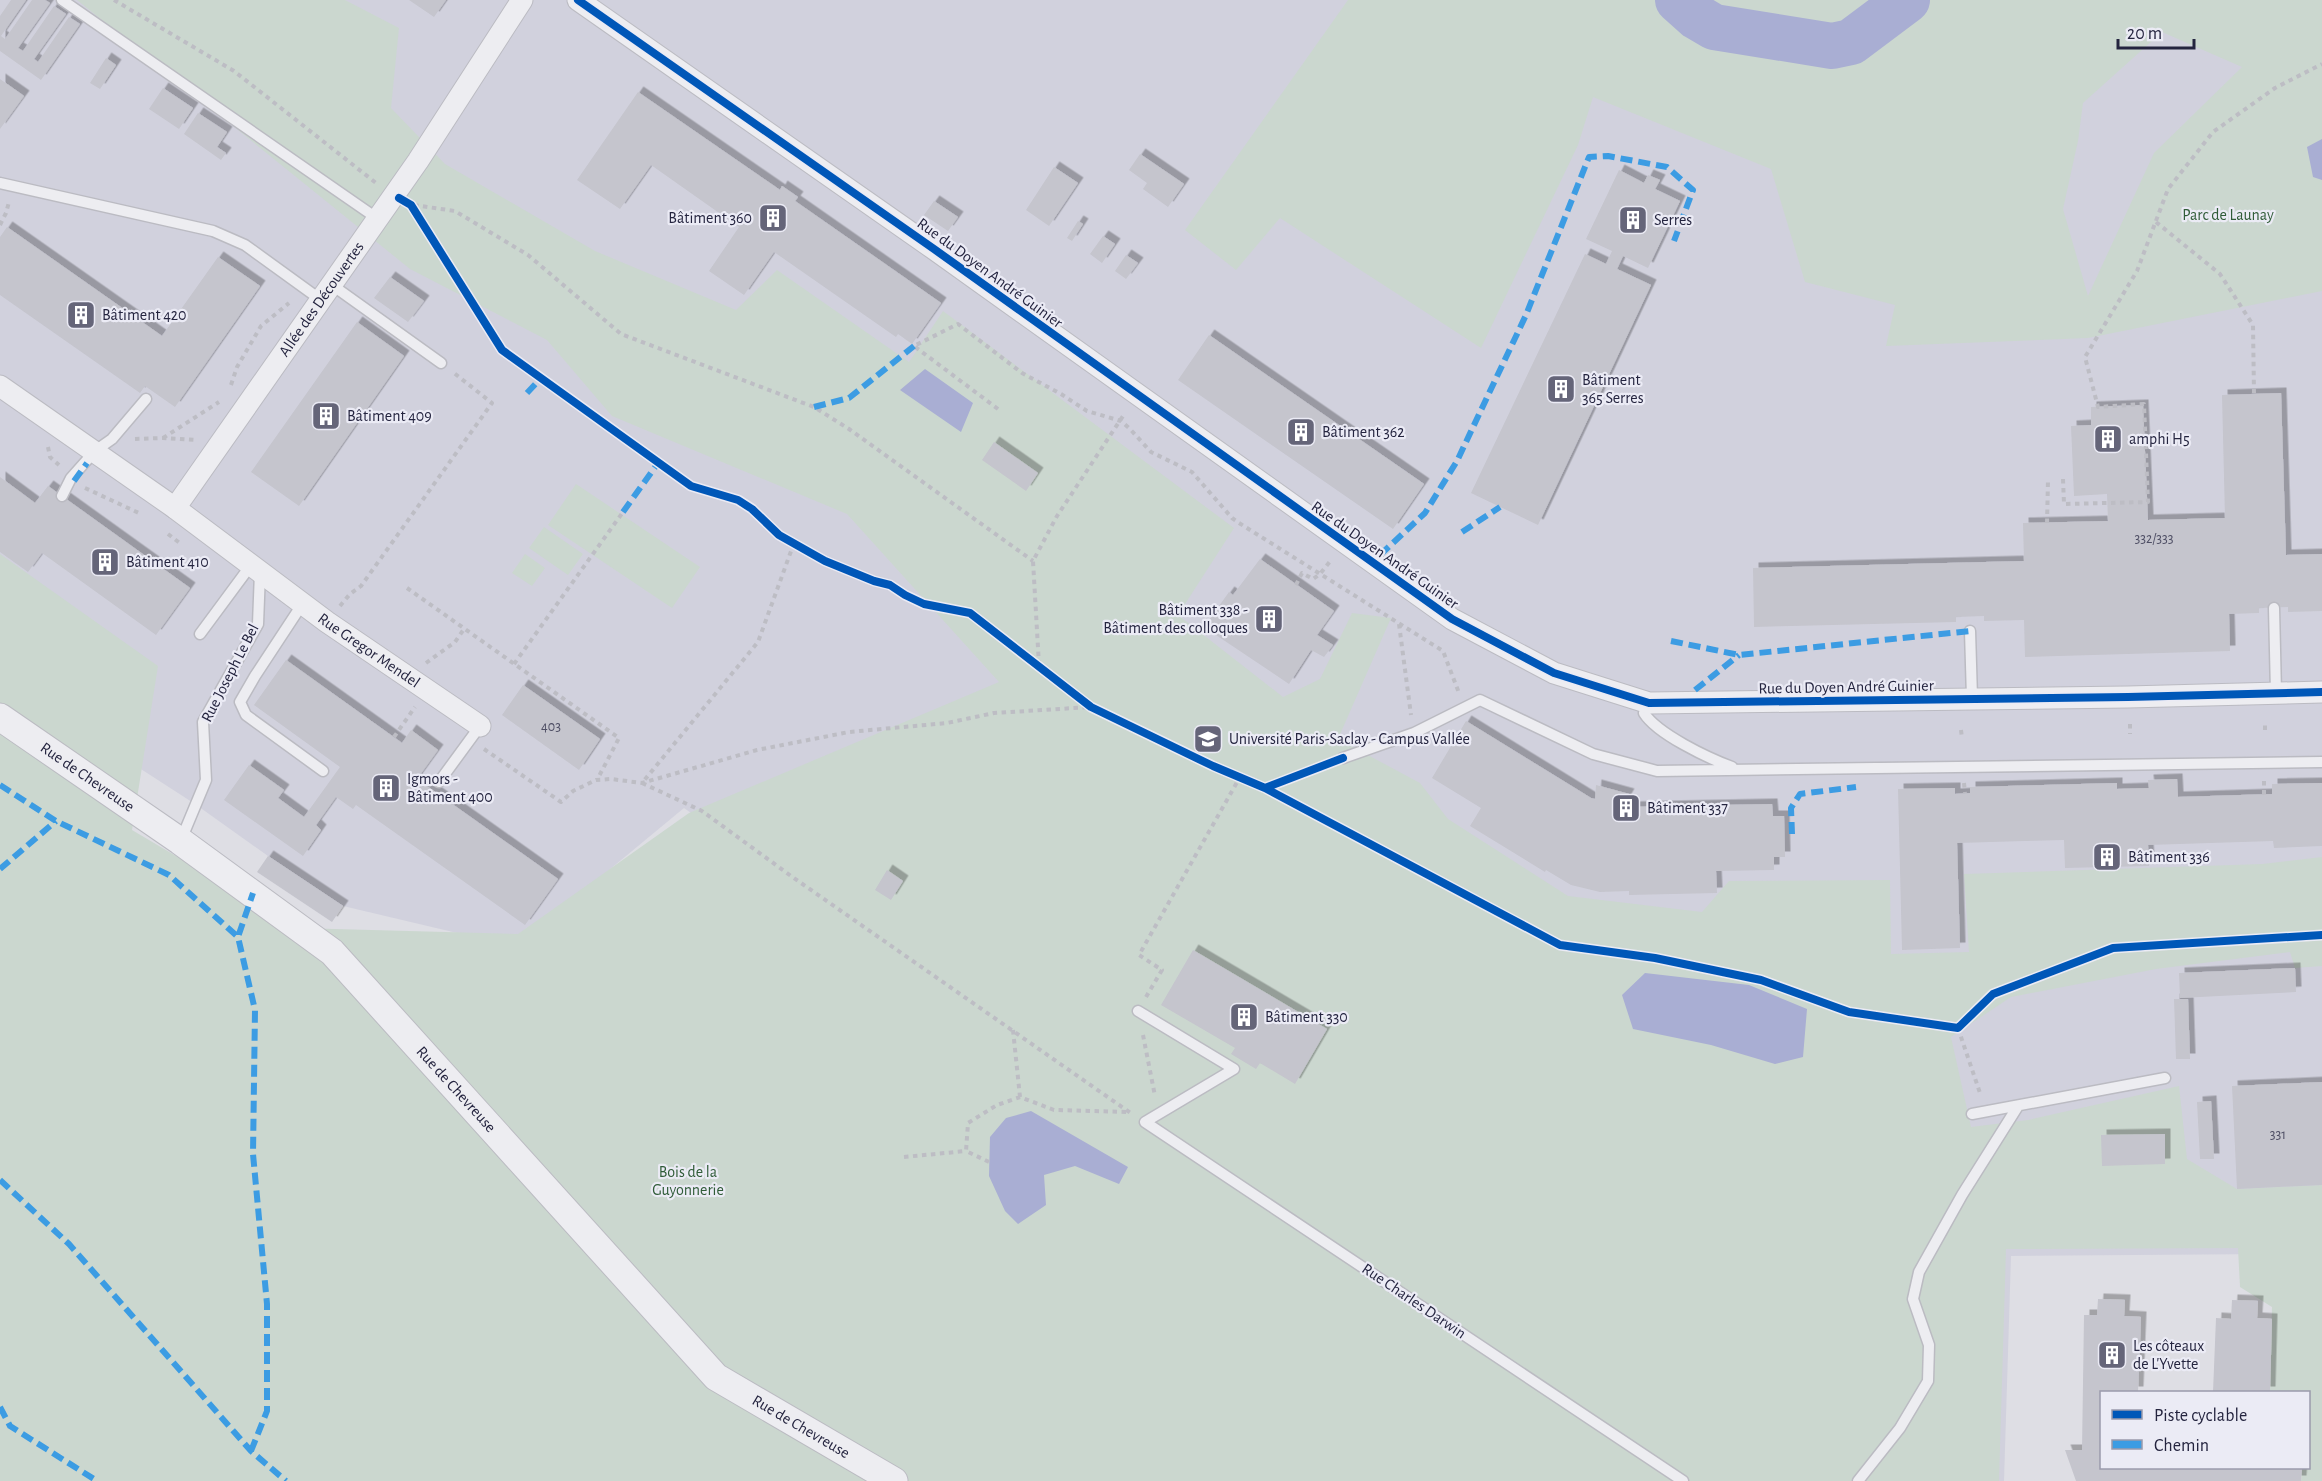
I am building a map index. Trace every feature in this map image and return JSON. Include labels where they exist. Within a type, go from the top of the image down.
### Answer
[{"type":"street","name":"Allée des Découvertes","points":[[175,508],[320,291],[378,219],[418,161],[522,0]]},
{"type":"street","name":"Rue du Doyen André Guinier","points":[[578,0],[915,235],[1452,619],[1554,673],[1649,703],[2322,692]]},
{"type":"street","points":[[0,386],[175,508],[255,568]]},
{"type":"street","name":"Rue Gregor Mendel","points":[[255,568],[479,735]]},
{"type":"street","name":"Rue de Chevreuse","points":[[0,717],[180,841],[332,952],[716,1377],[894,1481]]},
{"type":"lane","points":[[62,0],[378,219]]},
{"type":"lane","points":[[0,183],[213,231],[245,245],[441,363]]},
{"type":"lane","points":[[62,496],[70,478],[95,451],[112,439],[146,399]]},
{"type":"lane","points":[[200,634],[255,568]]},
{"type":"lane","name":"Rue Joseph Le Bel","points":[[180,841],[206,780],[202,722],[258,624],[255,568]]},
{"type":"lane","points":[[303,603],[255,675],[240,702],[246,715],[323,771]]},
{"type":"lane","points":[[2274,608],[2276,693]]},
{"type":"lane","points":[[1970,631],[1972,699]]},
{"type":"lane","points":[[1343,758],[1414,733],[1480,700],[1593,754],[1657,771],[2322,762]]},
{"type":"lane","points":[[1649,703],[1644,713],[1649,722],[1702,756],[1739,770]]},
{"type":"lane","points":[[440,782],[479,735]]},
{"type":"lane","points":[[1138,1011],[1234,1069],[1145,1122]]},
{"type":"lane","points":[[1972,1114],[2165,1078]]},
{"type":"lane","points":[[1858,1481],[1900,1428],[1928,1381],[1929,1345],[1913,1299],[1919,1272],[1962,1195],[2018,1106]]},
{"type":"lane","name":"Rue Charles Darwin","points":[[1145,1122],[1683,1481]]},
{"type":"path","points":[[114,0],[234,71],[384,189]]},
{"type":"path","points":[[2063,479],[2064,504],[2148,502],[2144,404],[2098,407],[2085,357],[2137,271],[2168,189],[2213,132],[2275,88],[2322,64]]},
{"type":"path","points":[[0,225],[6,213],[12,186]]},
{"type":"path","points":[[411,205],[455,211],[528,255],[621,334],[814,407],[849,429],[1032,561]]},
{"type":"path","points":[[2156,222],[2220,274],[2253,326],[2254,394]]},
{"type":"path","points":[[231,387],[237,367],[261,326],[320,291]]},
{"type":"path","points":[[998,409],[914,346],[958,324],[1022,373],[1087,411],[1121,421],[1151,452],[1192,472],[1232,518],[1443,651],[1465,708]]},
{"type":"path","points":[[338,608],[350,594],[361,586],[492,403],[441,363]]},
{"type":"path","points":[[1039,665],[1032,561],[1057,516],[1121,421],[1135,393]]},
{"type":"path","points":[[163,438],[228,397]]},
{"type":"path","points":[[133,439],[163,438],[201,441]]},
{"type":"path","points":[[2047,523],[2048,480]]},
{"type":"path","points":[[514,664],[623,512]]},
{"type":"path","points":[[642,783],[758,642],[794,543]]},
{"type":"path","points":[[1296,585],[1302,573],[1313,579],[1320,574],[1333,557]]},
{"type":"path","points":[[407,588],[619,738],[597,780]]},
{"type":"path","points":[[1399,623],[1414,733]]},
{"type":"path","points":[[423,665],[455,642],[464,629]]},
{"type":"path","points":[[394,737],[420,700]]},
{"type":"path","points":[[642,783],[757,750],[849,732],[947,723],[994,713],[1091,707]]},
{"type":"path","points":[[2265,722],[2265,730]]},
{"type":"path","points":[[2130,724],[2130,734]]},
{"type":"path","points":[[1961,730],[1962,738]]},
{"type":"path","points":[[479,735],[561,802],[573,792],[597,780],[611,779],[642,783],[702,811],[791,876],[1145,1122]]},
{"type":"path","points":[[1159,1114],[1138,1011],[1162,970],[1139,955],[1240,777]]},
{"type":"path","points":[[2264,780],[2264,795]]},
{"type":"path","points":[[1958,1028],[1987,1112]]},
{"type":"path","points":[[1013,1030],[1020,1097]]},
{"type":"path","points":[[966,1151],[968,1123],[997,1105],[1020,1097],[1053,1110],[1130,1112]]},
{"type":"path","points":[[904,1157],[966,1151],[989,1162]]},
{"type":"shaded area","name":"Université Paris-Saclay - Campus Vallée","points":[[0,0],[2322,0],[2322,1276],[2272,1254],[2011,1256],[2004,1481],[1633,1481],[684,808],[516,947],[343,906],[195,804],[0,678]]},
{"type":"green space","name":"Bois de la Guyonnerie","points":[[77,0],[345,0],[399,28],[391,108],[445,164],[595,251],[736,310],[777,270],[909,362],[943,311],[1234,528],[1178,615],[1283,697],[1320,679],[1352,613],[1391,618],[1338,739],[1420,783],[1448,819],[1568,896],[1702,912],[1729,881],[1890,880],[1891,954],[1969,952],[1964,874],[2262,864],[2322,857],[2322,966],[2295,968],[2290,952],[2156,969],[2011,997],[1951,1037],[1971,1127],[2028,1120],[2179,1086],[2187,1159],[2237,1189],[2322,1185],[2322,1481],[2301,1481],[2302,1469],[2310,1469],[2310,1391],[2270,1391],[2272,1307],[2240,1287],[2238,1248],[2006,1249],[1999,1481],[0,1481],[0,554],[158,666],[132,830],[298,928],[518,934],[689,813],[999,682],[847,514],[612,416],[547,340],[410,269]]},
{"type":"green space","name":"Parc de Launay","points":[[1348,0],[2322,0],[2322,291],[2088,338],[1886,346],[1895,305],[1805,282],[1771,169],[1593,97],[1578,145],[1481,348],[1280,218],[1236,270],[1185,230]],"holes":[[[2162,32],[2242,67],[2154,153],[2088,296],[2063,209],[2078,141],[2083,103]]]},
{"type":"green space","points":[[576,484],[700,567],[672,608],[548,525]]},
{"type":"green space","points":[[544,527],[583,554],[568,575],[529,548]]},
{"type":"green space","points":[[525,554],[545,568],[532,586],[512,573]]},
{"type":"water","points":[[2322,139],[2322,180],[2313,177],[2307,147]]},
{"type":"water","points":[[925,369],[973,403],[961,432],[900,390]]},
{"type":"water","points":[[1645,973],[1749,985],[1807,1009],[1803,1057],[1775,1064],[1711,1045],[1633,1029],[1622,995]]},
{"type":"water","points":[[1031,1111],[1128,1167],[1119,1184],[1075,1166],[1044,1175],[1046,1205],[1018,1224],[1005,1211],[989,1176],[990,1137],[1006,1118]]},
{"type":"building","points":[[11,0],[26,0],[1,36],[5,39],[32,0],[45,0],[50,3],[18,48],[23,51],[54,6],[66,14],[34,59],[38,62],[69,17],[80,24],[41,80],[0,51],[0,16]]},
{"type":"building","points":[[409,0],[446,0],[434,17]]},
{"type":"building","points":[[106,58],[116,65],[100,89],[90,83]]},
{"type":"building","points":[[0,79],[24,96],[0,129]]},
{"type":"building","points":[[163,88],[193,108],[179,129],[149,109]]},
{"type":"building","name":"Bâtiment 360","points":[[638,92],[780,190],[782,186],[798,197],[795,201],[941,303],[912,344],[898,334],[896,337],[774,252],[744,295],[709,271],[739,227],[651,165],[620,209],[577,180]]},
{"type":"building","points":[[198,113],[227,132],[217,147],[226,153],[221,160],[184,134]]},
{"type":"building","points":[[1140,154],[1184,184],[1168,207],[1143,189],[1147,183],[1129,170]]},
{"type":"building","points":[[1054,167],[1078,183],[1049,226],[1026,210]]},
{"type":"building","name":"Bâtiment 365 Serres","points":[[1619,170],[1644,183],[1648,175],[1660,180],[1655,189],[1680,201],[1648,268],[1623,256],[1617,269],[1651,285],[1538,525],[1471,493],[1585,254],[1606,264],[1612,251],[1586,239]]},
{"type":"building","points":[[934,201],[958,217],[948,231],[924,215]]},
{"type":"building","points":[[1078,221],[1083,224],[1072,241],[1067,238]]},
{"type":"building","name":"Bâtiment 420","points":[[7,227],[162,336],[218,257],[260,286],[175,407],[145,386],[140,393],[0,295],[0,237]]},
{"type":"building","points":[[1103,236],[1115,244],[1102,263],[1090,254]]},
{"type":"building","points":[[1126,255],[1138,263],[1126,279],[1115,271]]},
{"type":"building","points":[[390,277],[424,301],[408,322],[374,298]]},
{"type":"building","name":"Bâtiment 409","points":[[357,322],[404,356],[299,506],[251,472]]},
{"type":"building","name":"Bâtiment 362","points":[[1209,335],[1424,484],[1393,529],[1178,380]]},
{"type":"building","points":[[2281,393],[2286,555],[2322,554],[2322,611],[2288,612],[2288,607],[2259,608],[2259,613],[2229,614],[2230,651],[2025,657],[2024,620],[1984,621],[1984,616],[1956,617],[1956,622],[1754,627],[1753,568],[2024,561],[2023,523],[2108,521],[2107,494],[2074,496],[2071,426],[2091,425],[2091,407],[2143,405],[2148,520],[2225,518],[2222,395]]},
{"type":"building","points":[[994,442],[1038,473],[1026,491],[982,460]]},
{"type":"building","name":"Bâtiment 410","points":[[0,477],[35,503],[48,486],[190,588],[156,635],[42,553],[28,572],[0,552]]},
{"type":"building","name":"Bâtiment 338 - Bâtiment des colloques","points":[[1260,559],[1334,611],[1317,635],[1333,645],[1324,657],[1311,650],[1289,684],[1204,627],[1229,592],[1233,595]]},
{"type":"building","name":"Igmors - Bâtiment 400","points":[[286,660],[402,743],[411,730],[438,750],[417,779],[558,879],[525,925],[356,805],[353,809],[336,797],[316,825],[321,830],[303,856],[224,800],[249,765],[284,790],[278,798],[304,817],[340,767],[254,705]]},
{"type":"building","points":[[523,685],[600,739],[579,770],[502,715]]},
{"type":"building","name":"Bâtiment 337","points":[[1466,721],[1591,798],[1595,799],[1596,785],[1629,794],[1622,806],[1627,807],[1772,804],[1773,816],[1784,816],[1785,857],[1774,857],[1774,870],[1716,871],[1717,893],[1629,895],[1629,891],[1600,892],[1571,885],[1546,870],[1545,872],[1470,826],[1481,808],[1432,778]]},
{"type":"building","name":"Bâtiment 336","points":[[2177,779],[2178,797],[2272,794],[2272,784],[2322,783],[2322,846],[2274,848],[2273,841],[2148,845],[2149,866],[2065,868],[2064,840],[1957,843],[1960,948],[1902,950],[1898,789],[1955,788],[1955,794],[1970,793],[1970,787],[2117,783],[2117,789],[2149,788],[2148,780]]},
{"type":"building","points":[[268,856],[343,906],[332,922],[257,872]]},
{"type":"building","points":[[887,870],[903,881],[891,900],[875,890]]},
{"type":"building","name":"Bâtiment 330","points":[[1193,950],[1327,1029],[1295,1084],[1260,1063],[1256,1069],[1231,1054],[1235,1048],[1161,1005]]},
{"type":"building","points":[[2295,968],[2296,992],[2180,998],[2179,973]]},
{"type":"building","points":[[2174,999],[2188,999],[2190,1059],[2176,1059]]},
{"type":"building","points":[[2322,1082],[2322,1185],[2237,1189],[2232,1086]]},
{"type":"building","points":[[2211,1101],[2214,1159],[2200,1159],[2197,1102]]},
{"type":"building","points":[[2165,1134],[2165,1164],[2102,1166],[2101,1135]]},
{"type":"building","name":"Les côteaux de L'Yvette","points":[[2098,1299],[2125,1300],[2124,1316],[2141,1317],[2138,1391],[2100,1391],[2100,1469],[2302,1469],[2301,1481],[2076,1481],[2065,1450],[2082,1450],[2084,1315],[2097,1315]]},
{"type":"building","name":"Les côteaux de L'Yvette","points":[[2232,1300],[2258,1301],[2257,1318],[2272,1319],[2270,1391],[2213,1391],[2216,1318],[2231,1319]]},
{"type":"waterway","points":[[1678,0],[1697,17],[1714,27],[1832,46],[1851,42],[1907,0]]},
{"type":"marked path","points":[[1380,555],[1425,513],[1457,461],[1526,315],[1589,157],[1608,156],[1667,167],[1693,190],[1674,241]]},
{"type":"marked path","points":[[814,407],[849,398],[914,346]]},
{"type":"marked path","points":[[527,393],[542,377]]},
{"type":"marked path","points":[[74,481],[87,463]]},
{"type":"marked path","points":[[623,512],[658,463]]},
{"type":"marked path","points":[[1462,532],[1500,507]]},
{"type":"marked path","points":[[1671,641],[1739,655],[1970,631]]},
{"type":"marked path","points":[[1695,690],[1739,655]]},
{"type":"marked path","points":[[0,785],[56,821],[169,875],[238,937]]},
{"type":"marked path","points":[[1792,834],[1791,808],[1800,794],[1856,787]]},
{"type":"marked path","points":[[0,869],[56,821]]},
{"type":"marked path","points":[[251,1451],[267,1411],[267,1304],[253,1154],[255,1010],[238,937],[253,893]]},
{"type":"marked path","points":[[0,1180],[69,1244],[251,1451],[286,1481]]},
{"type":"marked path","points":[[0,1407],[10,1426],[97,1481]]},
{"type":"cycle path","points":[[578,0],[934,249],[1452,619],[1554,673],[1649,703],[2128,697],[2322,692]]},
{"type":"cycle path","points":[[399,198],[411,205],[502,350],[691,486],[738,500],[752,509],[779,535],[825,561],[890,585],[924,604],[970,613],[1091,707],[1213,766],[1265,788],[1343,758]]},
{"type":"cycle path","points":[[1265,788],[1560,945],[1655,958],[1761,980],[1849,1012],[1958,1028],[1993,994],[2113,948],[2322,935]]},
{"type":"place","name":"Bâtiment 360","points":[[773,218]]},
{"type":"place","name":"Serres","points":[[1633,220]]},
{"type":"place","name":"Bâtiment 420","points":[[81,315]]},
{"type":"place","name":"Bâtiment 365 Serres","points":[[1561,389]]},
{"type":"place","name":"Bâtiment 409","points":[[326,416]]},
{"type":"place","name":"Bâtiment 362","points":[[1301,432]]},
{"type":"place","name":"amphi H5","points":[[2108,439]]},
{"type":"place","name":"Bâtiment 410","points":[[105,562]]},
{"type":"place","name":"Bâtiment 338 - Bâtiment des colloques","points":[[1269,619]]},
{"type":"place","name":"Université Paris-Saclay - Campus Vallée","points":[[1208,739]]},
{"type":"place","name":"Igmors - Bâtiment 400","points":[[386,788]]},
{"type":"place","name":"Bâtiment 337","points":[[1626,808]]},
{"type":"place","name":"Bâtiment 336","points":[[2107,857]]},
{"type":"place","name":"Bâtiment 330","points":[[1244,1017]]},
{"type":"place","name":"Les côteaux de L'Yvette","points":[[2112,1355]]}]
